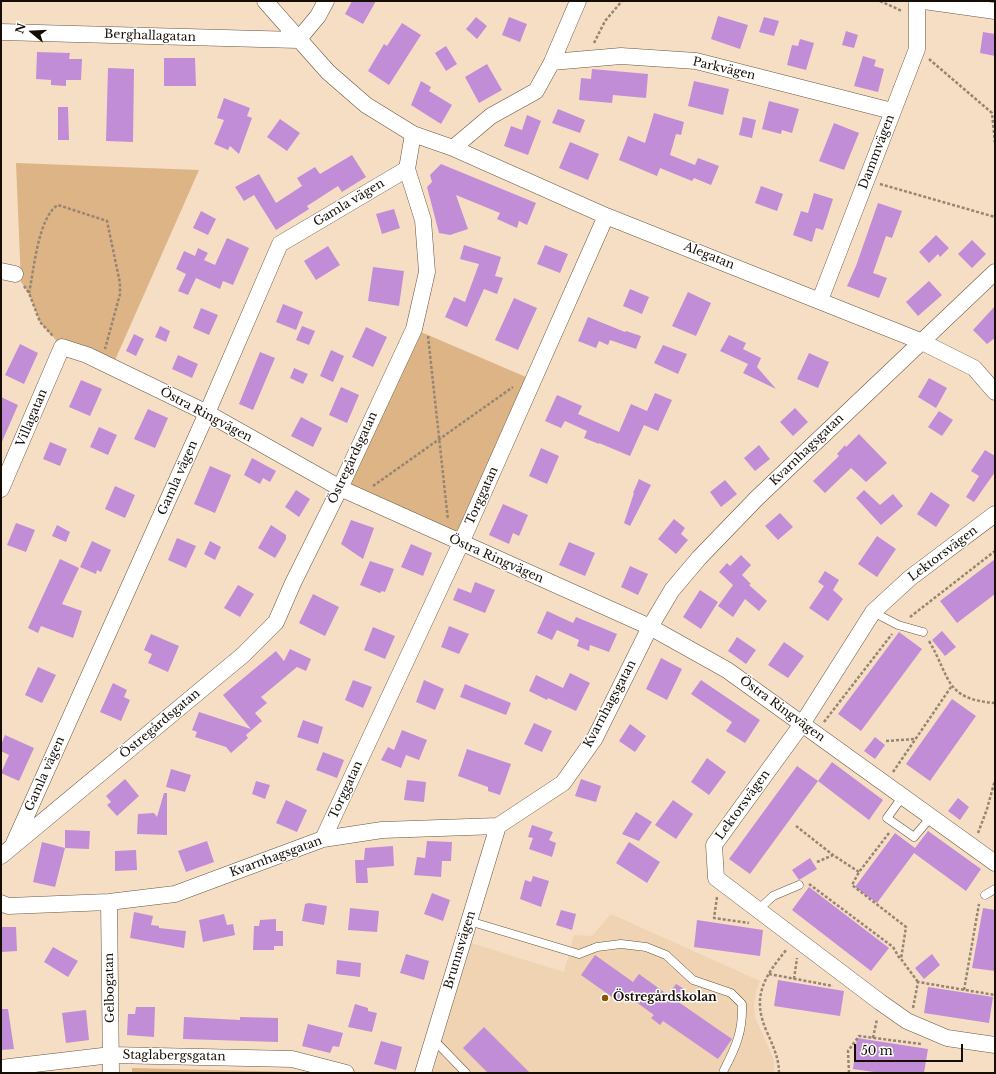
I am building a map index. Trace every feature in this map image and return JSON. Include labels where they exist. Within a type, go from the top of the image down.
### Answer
[{"type":"street","points":[[265,1],[298,40],[328,72],[366,104],[413,134]]},
{"type":"street","points":[[298,40],[318,16],[326,1]]},
{"type":"street","points":[[453,148],[491,116],[536,91],[552,62],[578,1]]},
{"type":"street","name":"Dammvägen","points":[[820,300],[892,111],[918,49],[916,1]]},
{"type":"street","points":[[924,1],[995,11]]},
{"type":"street","name":"Berghallagatan","points":[[1,32],[298,40]]},
{"type":"street","name":"Parkvägen","points":[[552,62],[621,56],[696,62],[892,111]]},
{"type":"street","name":"Alegatan","points":[[413,134],[453,148],[606,216],[920,341],[974,368],[995,392]]},
{"type":"street","name":"Östregårdsgatan","points":[[7,851],[243,655],[276,622],[293,583],[340,488],[414,329],[427,272],[423,220],[407,169],[413,134]]},
{"type":"street","name":"Gamla vägen","points":[[7,851],[207,413],[280,244],[407,169]]},
{"type":"street","name":"Torggatan","points":[[323,839],[456,541],[606,216]]},
{"type":"street","name":"Kvarnhagsgatan","points":[[1,903],[8,906],[109,902],[175,894],[323,839],[382,830],[498,826],[563,783],[595,738],[650,627],[672,590],[699,558],[757,498],[920,341],[995,272]]},
{"type":"street","name":"Östra Ringvägen","points":[[62,347],[101,362],[207,413],[340,488],[650,627],[727,670],[995,862]]},
{"type":"street","name":"Villagatan","points":[[2,485],[62,347]]},
{"type":"street","name":"Lektorsvägen","points":[[719,880],[716,878],[714,845],[802,724],[873,612],[910,578],[995,514]]},
{"type":"street","name":"Brunnsvägen","points":[[423,1073],[498,826]]},
{"type":"street","points":[[719,880],[754,917],[798,940],[867,992],[911,1022],[947,1038],[995,1045]]},
{"type":"street","name":"Gelbogatan","points":[[109,902],[111,1073]]},
{"type":"street","name":"Staglabergsgatan","points":[[1,1068],[111,1055],[292,1059],[346,1073]]},
{"type":"lane","points":[[873,612],[898,625],[923,632]]},
{"type":"lane","points":[[903,796],[887,818],[895,825],[914,837],[931,816]]},
{"type":"lane","points":[[754,917],[773,896],[799,886]]},
{"type":"lane","points":[[984,895],[995,889]]},
{"type":"lane","points":[[469,921],[579,954],[597,947],[621,944],[646,947],[666,955],[693,980],[731,994],[742,1004],[742,1020],[739,1038],[724,1070]]},
{"type":"lane","points":[[433,1039],[466,1073]]},
{"type":"path","points":[[586,59],[605,21],[622,1]]},
{"type":"path","points":[[880,1],[917,18]]},
{"type":"path","points":[[918,49],[993,113],[995,143]]},
{"type":"path","points":[[866,180],[995,217]]},
{"type":"path","points":[[29,292],[44,221],[52,209],[58,205],[108,222],[120,283],[120,294],[101,362]]},
{"type":"path","points":[[8,272],[29,292],[40,322],[62,347]]},
{"type":"path","points":[[416,319],[428,335],[438,440],[456,541]]},
{"type":"path","points":[[359,496],[514,387]]},
{"type":"path","points":[[923,632],[940,659],[951,687],[963,696],[977,702],[995,703]]},
{"type":"path","points":[[885,784],[951,687]]},
{"type":"path","points":[[886,741],[915,739]]},
{"type":"path","points":[[972,846],[987,809],[995,780]]},
{"type":"path","points":[[895,825],[859,872],[852,885],[906,927],[901,959]]},
{"type":"path","points":[[796,826],[833,855],[859,872]]},
{"type":"path","points":[[817,862],[833,855]]},
{"type":"path","points":[[719,880],[714,918],[754,917]]},
{"type":"path","points":[[799,886],[810,884],[893,947],[918,982],[995,995]]},
{"type":"path","points":[[964,990],[978,907],[984,895]]},
{"type":"path","points":[[779,1073],[779,1061],[762,1022],[759,1010],[759,997],[768,974],[798,940]]},
{"type":"path","points":[[794,979],[798,940]]},
{"type":"path","points":[[768,974],[838,987]]},
{"type":"path","points":[[911,1022],[918,982]]},
{"type":"path","points":[[849,1073],[848,1051],[859,1036],[916,1044],[929,1044],[935,1033]]},
{"type":"shaded area","points":[[16,163],[199,170],[112,367],[62,347],[40,322],[29,293],[21,282]]},
{"type":"shaded area","points":[[414,329],[533,380],[461,543],[340,488]]},
{"type":"shaded area","name":"Östregårdskolan","points":[[611,914],[760,981],[756,991],[754,1005],[755,1017],[774,1060],[774,1073],[432,1073],[471,943],[564,972],[574,935],[592,936]]},
{"type":"shaded area","points":[[132,1068],[295,1072],[300,1073],[132,1073]]},
{"type":"building","points":[[352,1],[376,1],[363,24],[345,14]]},
{"type":"building","points":[[718,16],[748,25],[740,49],[711,39]]},
{"type":"building","points":[[476,17],[487,26],[477,39],[466,29]]},
{"type":"building","points":[[509,17],[527,24],[520,42],[502,35]]},
{"type":"building","points":[[764,17],[779,21],[774,36],[759,32]]},
{"type":"building","points":[[402,23],[421,35],[389,85],[368,71],[384,44],[387,46]]},
{"type":"building","points":[[846,31],[858,35],[854,48],[842,45]]},
{"type":"building","points":[[983,32],[995,34],[995,56],[980,53]]},
{"type":"building","points":[[800,39],[814,43],[806,70],[787,65],[792,45],[798,46]]},
{"type":"building","points":[[446,46],[457,64],[446,71],[435,53]]},
{"type":"building","points":[[37,52],[70,53],[69,59],[82,59],[81,80],[66,80],[66,86],[51,85],[51,80],[36,79]]},
{"type":"building","points":[[863,56],[876,60],[874,66],[884,69],[878,92],[854,86]]},
{"type":"building","points":[[164,58],[195,58],[196,86],[164,86]]},
{"type":"building","points":[[487,64],[502,90],[479,103],[465,77]]},
{"type":"building","points":[[108,68],[134,69],[133,142],[106,141]]},
{"type":"building","points":[[592,69],[648,74],[646,98],[613,95],[612,103],[579,100],[581,78],[591,79]]},
{"type":"building","points":[[421,81],[431,87],[429,91],[452,105],[441,124],[411,105]]},
{"type":"building","points":[[694,81],[729,89],[723,115],[688,106]]},
{"type":"building","points":[[224,98],[250,108],[247,116],[252,118],[239,154],[230,146],[228,150],[214,144],[224,120],[217,118]]},
{"type":"building","points":[[769,101],[799,109],[792,133],[782,130],[781,134],[762,129]]},
{"type":"building","points":[[58,107],[68,107],[69,140],[58,140]]},
{"type":"building","points":[[558,109],[585,120],[580,133],[552,123]]},
{"type":"building","points":[[654,113],[684,122],[681,135],[676,134],[670,155],[695,165],[698,158],[719,166],[711,185],[694,178],[692,181],[660,168],[657,176],[619,160],[628,136],[645,143]]},
{"type":"building","points":[[527,115],[541,121],[528,155],[504,146],[511,126],[522,130]]},
{"type":"building","points":[[743,117],[756,120],[752,138],[739,135]]},
{"type":"building","points":[[280,119],[300,133],[287,151],[267,137]]},
{"type":"building","points":[[834,123],[859,133],[844,170],[819,161]]},
{"type":"building","points":[[570,142],[599,154],[588,180],[559,168]]},
{"type":"building","points":[[352,155],[366,177],[342,192],[338,186],[307,206],[309,209],[276,230],[254,195],[244,201],[235,187],[259,174],[276,203],[302,186],[297,178],[315,167],[320,174]]},
{"type":"building","points":[[441,164],[536,203],[527,225],[519,221],[517,228],[497,219],[500,213],[456,195],[468,229],[450,235],[439,233],[427,187],[432,182],[430,175]]},
{"type":"building","points":[[761,186],[783,194],[777,211],[755,203]]},
{"type":"building","points":[[814,193],[833,199],[823,230],[816,228],[812,242],[793,235],[801,211],[808,213]]},
{"type":"building","points":[[878,203],[902,211],[892,238],[886,236],[873,273],[887,278],[879,298],[847,286],[856,266]]},
{"type":"building","points":[[394,209],[400,228],[382,234],[376,214]]},
{"type":"building","points":[[201,211],[216,219],[208,235],[193,228]]},
{"type":"building","points":[[936,235],[949,248],[940,257],[938,254],[929,263],[919,252]]},
{"type":"building","points":[[227,238],[249,248],[233,285],[223,281],[220,289],[196,278],[188,295],[178,291],[186,274],[176,269],[184,251],[195,256],[198,248],[208,253],[204,260],[215,265]]},
{"type":"building","points":[[972,240],[986,254],[972,268],[958,254]]},
{"type":"building","points":[[464,245],[501,257],[495,276],[503,278],[497,294],[484,289],[467,327],[445,317],[454,297],[465,302],[479,264],[460,259]]},
{"type":"building","points":[[545,245],[568,254],[560,273],[537,264]]},
{"type":"building","points":[[328,246],[340,265],[316,280],[304,261]]},
{"type":"building","points":[[373,267],[404,271],[399,306],[368,301]]},
{"type":"building","points":[[929,281],[942,295],[918,316],[906,302]]},
{"type":"building","points":[[630,289],[649,297],[642,314],[623,306]]},
{"type":"building","points":[[688,292],[711,303],[696,336],[672,326]]},
{"type":"building","points":[[514,298],[537,308],[518,350],[495,340]]},
{"type":"building","points":[[283,304],[303,312],[296,330],[276,322]]},
{"type":"building","points":[[995,306],[995,338],[987,344],[973,330]]},
{"type":"building","points":[[201,308],[218,315],[209,335],[193,328]]},
{"type":"building","points":[[588,317],[625,332],[626,331],[641,336],[636,349],[610,340],[608,345],[599,341],[596,348],[578,341]]},
{"type":"building","points":[[160,326],[170,331],[166,342],[155,337]]},
{"type":"building","points":[[302,326],[315,331],[309,345],[296,340]]},
{"type":"building","points":[[366,327],[387,337],[373,367],[352,357]]},
{"type":"building","points":[[134,334],[144,339],[136,356],[126,351]]},
{"type":"building","points":[[729,335],[746,343],[743,349],[761,358],[757,367],[776,389],[743,373],[748,364],[720,351]]},
{"type":"building","points":[[20,344],[38,353],[24,384],[5,375]]},
{"type":"building","points":[[663,345],[687,354],[678,374],[654,363]]},
{"type":"building","points":[[331,350],[344,356],[333,382],[320,376]]},
{"type":"building","points":[[260,352],[275,358],[253,410],[239,404]]},
{"type":"building","points":[[809,353],[829,362],[818,388],[797,379]]},
{"type":"building","points":[[178,355],[198,364],[192,378],[172,369]]},
{"type":"building","points":[[294,368],[308,374],[303,384],[290,378]]},
{"type":"building","points":[[929,378],[947,388],[936,408],[918,397]]},
{"type":"building","points":[[81,380],[102,389],[90,416],[69,407]]},
{"type":"building","points":[[341,387],[359,395],[347,423],[329,415]]},
{"type":"building","points":[[655,393],[672,400],[658,431],[644,425],[630,456],[584,438],[587,431],[565,421],[561,428],[545,421],[557,395],[582,406],[578,414],[619,432],[631,404],[647,411]]},
{"type":"building","points":[[1,397],[18,405],[1,444]]},
{"type":"building","points":[[795,408],[808,422],[793,436],[780,422]]},
{"type":"building","points":[[148,409],[168,418],[155,448],[134,439]]},
{"type":"building","points":[[939,411],[953,420],[942,436],[928,427]]},
{"type":"building","points":[[301,417],[322,428],[313,447],[291,436]]},
{"type":"building","points":[[99,427],[117,435],[108,455],[90,447]]},
{"type":"building","points":[[859,434],[887,463],[866,482],[851,468],[825,493],[813,481],[839,456],[837,454],[845,445],[846,447]]},
{"type":"building","points":[[50,442],[67,449],[60,466],[43,459]]},
{"type":"building","points":[[759,445],[770,459],[755,471],[744,458]]},
{"type":"building","points":[[541,448],[559,456],[547,484],[529,476]]},
{"type":"building","points":[[985,450],[995,456],[995,472],[974,502],[966,497],[979,476],[971,471]]},
{"type":"building","points":[[252,458],[276,471],[270,482],[263,478],[260,484],[244,475]]},
{"type":"building","points":[[210,466],[231,475],[215,513],[194,504]]},
{"type":"building","points":[[639,479],[651,485],[630,526],[624,523]]},
{"type":"building","points":[[725,480],[737,494],[721,507],[710,492]]},
{"type":"building","points":[[115,486],[135,495],[125,518],[105,509]]},
{"type":"building","points":[[296,490],[310,499],[299,517],[285,507]]},
{"type":"building","points":[[864,490],[880,505],[893,494],[903,506],[881,525],[856,498]]},
{"type":"building","points":[[931,492],[950,505],[936,527],[917,514]]},
{"type":"building","points":[[503,504],[528,515],[519,536],[513,533],[509,544],[489,535]]},
{"type":"building","points":[[780,513],[793,527],[778,540],[765,526]]},
{"type":"building","points":[[674,519],[685,528],[681,534],[688,540],[676,554],[658,539]]},
{"type":"building","points":[[351,520],[374,528],[363,559],[341,544]]},
{"type":"building","points":[[16,523],[35,530],[26,552],[7,545]]},
{"type":"building","points":[[57,525],[70,532],[66,542],[52,536]]},
{"type":"building","points":[[271,525],[286,535],[286,539],[275,558],[258,548]]},
{"type":"building","points":[[877,536],[896,549],[877,577],[858,564]]},
{"type":"building","points":[[177,538],[196,546],[186,568],[168,560]]},
{"type":"building","points":[[92,541],[111,550],[101,572],[97,570],[96,574],[80,567]]},
{"type":"building","points":[[210,541],[221,547],[215,560],[204,554]]},
{"type":"building","points":[[569,542],[595,553],[585,576],[559,565]]},
{"type":"building","points":[[411,544],[432,553],[423,576],[401,567]]},
{"type":"building","points":[[741,555],[751,565],[742,575],[751,584],[749,585],[767,601],[759,611],[745,599],[733,617],[718,606],[733,585],[719,572],[727,563],[730,566]]},
{"type":"building","points":[[60,559],[79,568],[62,604],[82,611],[73,638],[41,626],[38,633],[28,628]]},
{"type":"building","points":[[995,559],[995,594],[957,623],[940,601]]},
{"type":"building","points":[[370,561],[394,569],[385,592],[382,591],[380,593],[360,585]]},
{"type":"building","points":[[630,566],[648,574],[638,595],[621,587]]},
{"type":"building","points":[[825,571],[839,580],[833,590],[843,599],[828,621],[809,608],[824,586],[818,582]]},
{"type":"building","points":[[475,582],[495,590],[485,613],[453,600],[458,588],[471,593]]},
{"type":"building","points":[[238,585],[254,594],[240,617],[224,608]]},
{"type":"building","points":[[700,590],[718,602],[701,629],[683,617]]},
{"type":"building","points":[[313,594],[339,607],[325,636],[299,623]]},
{"type":"building","points":[[547,611],[573,623],[576,617],[617,634],[609,652],[590,645],[589,651],[577,646],[579,640],[557,630],[552,640],[537,633]]},
{"type":"building","points":[[449,626],[469,634],[459,654],[441,647]]},
{"type":"building","points":[[373,627],[395,636],[385,659],[364,650]]},
{"type":"building","points":[[942,631],[956,647],[945,656],[932,640]]},
{"type":"building","points":[[899,632],[922,649],[861,731],[838,714]]},
{"type":"building","points":[[151,634],[179,646],[168,672],[148,663],[152,654],[144,650]]},
{"type":"building","points":[[737,637],[756,650],[746,664],[728,651]]},
{"type":"building","points":[[784,642],[804,656],[788,678],[768,665]]},
{"type":"building","points":[[290,649],[311,659],[306,671],[297,667],[261,697],[267,703],[255,713],[262,721],[246,735],[248,738],[231,753],[226,747],[195,737],[197,732],[192,730],[199,712],[251,729],[223,695],[276,651],[284,661]]},
{"type":"building","points":[[661,658],[682,669],[667,700],[646,689]]},
{"type":"building","points":[[38,667],[56,675],[42,703],[25,695]]},
{"type":"building","points":[[570,673],[590,683],[576,711],[548,698],[547,700],[529,691],[536,675],[563,688]]},
{"type":"building","points":[[353,680],[372,687],[363,708],[345,700]]},
{"type":"building","points":[[424,680],[444,689],[435,710],[416,702]]},
{"type":"building","points":[[701,680],[760,720],[745,743],[726,731],[732,722],[691,694]]},
{"type":"building","points":[[113,683],[127,690],[124,697],[130,700],[121,721],[100,712]]},
{"type":"building","points":[[465,684],[511,703],[506,715],[460,697]]},
{"type":"building","points":[[952,699],[976,716],[930,781],[906,764]]},
{"type":"building","points":[[303,720],[323,727],[318,744],[297,737]]},
{"type":"building","points":[[534,723],[552,731],[542,752],[524,744]]},
{"type":"building","points":[[630,724],[646,736],[635,752],[619,741]]},
{"type":"building","points":[[402,730],[427,740],[419,760],[406,755],[401,768],[381,760],[388,747],[394,750]]},
{"type":"building","points":[[5,735],[34,748],[19,781],[1,773],[9,755],[1,751],[1,745]]},
{"type":"building","points":[[875,737],[885,745],[875,759],[864,751]]},
{"type":"building","points":[[467,749],[511,764],[500,795],[488,791],[488,787],[458,776]]},
{"type":"building","points":[[323,752],[344,760],[337,778],[316,770]]},
{"type":"building","points":[[707,758],[726,772],[709,795],[691,782]]},
{"type":"building","points":[[832,762],[883,800],[869,820],[818,781]]},
{"type":"building","points":[[797,766],[818,781],[750,874],[729,859]]},
{"type":"building","points":[[171,769],[191,775],[185,792],[166,787]]},
{"type":"building","points":[[125,779],[139,796],[117,816],[107,805],[111,802],[106,796]]},
{"type":"building","points":[[581,779],[601,786],[596,802],[575,796]]},
{"type":"building","points":[[407,780],[426,782],[424,802],[404,800]]},
{"type":"building","points":[[256,781],[270,785],[265,799],[252,794]]},
{"type":"building","points":[[164,793],[167,793],[167,835],[137,834],[138,814],[154,813],[157,817]]},
{"type":"building","points":[[958,798],[969,807],[960,820],[948,811]]},
{"type":"building","points":[[286,800],[307,810],[297,832],[276,823]]},
{"type":"building","points":[[673,800],[693,814],[676,839],[655,825]]},
{"type":"building","points":[[636,812],[652,822],[639,841],[622,834]]},
{"type":"building","points":[[532,825],[553,832],[549,840],[556,843],[552,857],[529,849],[533,838],[528,837]]},
{"type":"building","points":[[65,830],[90,831],[89,849],[65,848]]},
{"type":"building","points":[[928,831],[981,869],[966,891],[914,853],[877,903],[855,887],[895,833],[915,848]]},
{"type":"building","points":[[207,841],[214,862],[186,872],[178,851]]},
{"type":"building","points":[[427,841],[452,842],[451,861],[442,861],[441,877],[414,875],[417,857],[425,858]]},
{"type":"building","points":[[42,842],[65,848],[55,887],[33,882]]},
{"type":"building","points":[[629,842],[660,862],[647,883],[616,863]]},
{"type":"building","points":[[393,846],[394,866],[367,868],[368,883],[356,883],[355,860],[364,860],[365,848]]},
{"type":"building","points":[[136,850],[137,870],[115,871],[115,851]]},
{"type":"building","points":[[810,858],[817,869],[799,880],[792,870]]},
{"type":"building","points":[[533,876],[549,881],[541,907],[520,899],[525,880],[531,882]]},
{"type":"building","points":[[809,887],[889,948],[871,971],[792,910]]},
{"type":"building","points":[[432,893],[450,900],[443,921],[424,914]]},
{"type":"building","points":[[309,903],[327,906],[324,925],[302,921],[305,904]]},
{"type":"building","points":[[350,908],[379,911],[377,932],[348,930]]},
{"type":"building","points":[[983,908],[995,910],[995,971],[972,968]]},
{"type":"building","points":[[561,910],[576,914],[572,930],[556,925]]},
{"type":"building","points":[[134,912],[153,916],[151,925],[159,926],[159,928],[186,931],[184,948],[130,938]]},
{"type":"building","points":[[224,914],[227,925],[233,924],[235,935],[203,942],[199,920]]},
{"type":"building","points":[[276,919],[276,931],[283,931],[283,946],[274,946],[274,950],[253,950],[254,926],[259,926],[260,920]]},
{"type":"building","points":[[697,920],[763,930],[760,956],[694,947]]},
{"type":"building","points":[[1,927],[16,927],[17,951],[1,952]]},
{"type":"building","points":[[53,947],[78,961],[68,977],[44,962]]},
{"type":"building","points":[[406,954],[429,961],[424,980],[400,973]]},
{"type":"building","points":[[932,954],[940,965],[924,979],[915,968]]},
{"type":"building","points":[[595,955],[633,982],[639,974],[668,995],[676,984],[686,990],[677,1001],[732,1039],[718,1059],[663,1021],[660,1025],[651,1018],[654,1015],[625,994],[619,1002],[581,975]]},
{"type":"building","points":[[337,960],[361,963],[360,977],[336,974]]},
{"type":"building","points":[[778,980],[844,991],[840,1016],[774,1006]]},
{"type":"building","points":[[928,987],[993,997],[989,1023],[924,1013]]},
{"type":"building","points":[[355,1004],[368,1008],[368,1011],[377,1013],[372,1032],[348,1027]]},
{"type":"building","points":[[136,1007],[155,1007],[154,1037],[127,1035],[128,1014],[135,1014]]},
{"type":"building","points":[[1,1009],[8,1009],[14,1049],[1,1050]]},
{"type":"building","points":[[86,1010],[89,1040],[66,1043],[62,1013]]},
{"type":"building","points":[[184,1017],[240,1020],[240,1017],[278,1018],[278,1042],[183,1039]]},
{"type":"building","points":[[308,1024],[343,1033],[339,1047],[333,1046],[330,1053],[302,1046]]},
{"type":"building","points":[[484,1027],[530,1073],[488,1073],[463,1048]]},
{"type":"building","points":[[857,1038],[928,1049],[924,1073],[881,1073],[853,1069]]},
{"type":"building","points":[[381,1041],[402,1047],[396,1070],[374,1064]]},
{"type":"place","name":"Östregårdskolan","points":[[605,998]]}]
